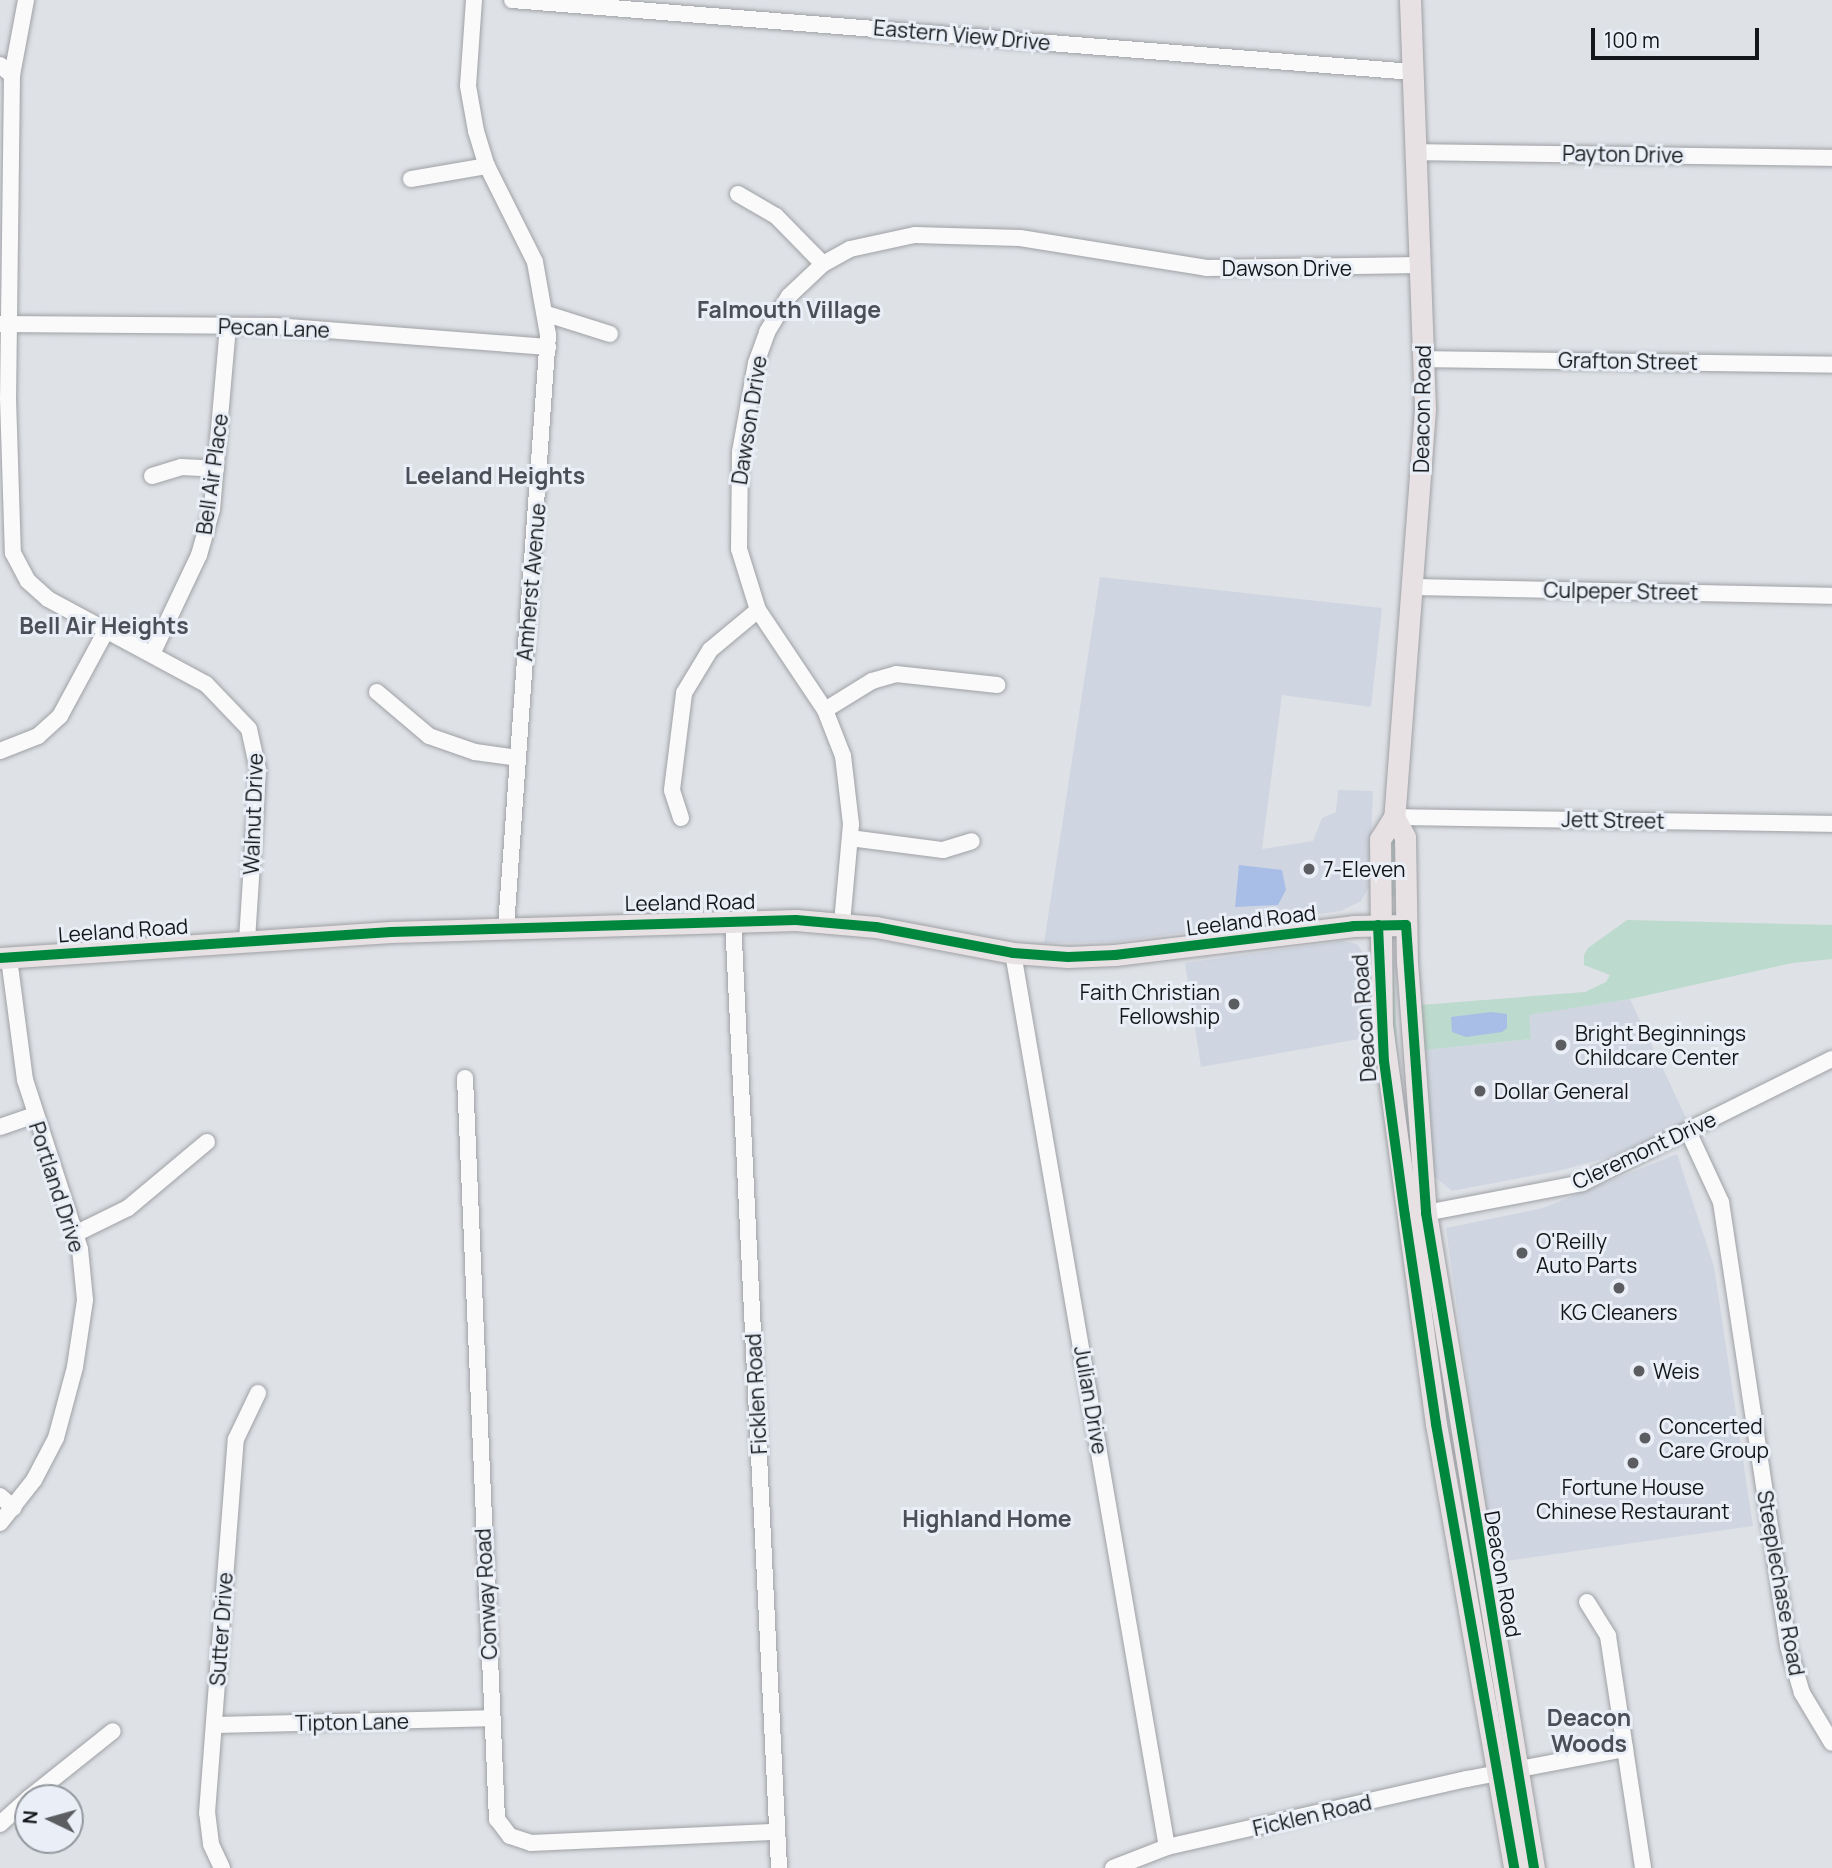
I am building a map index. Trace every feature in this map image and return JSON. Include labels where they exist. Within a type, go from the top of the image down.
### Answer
[{"type":"main road","name":"Deacon Road","points":[[1410,0],[1424,359],[1422,472],[1394,817],[1380,839],[1378,925],[1384,1061],[1405,1216],[1507,1773],[1534,1868]]},
{"type":"main road","name":"Deacon Road","points":[[1394,817],[1405,837],[1406,925],[1426,1213],[1507,1773],[1514,1868]]},
{"type":"main road","name":"Leeland Road","points":[[5,958],[247,940],[506,927],[733,920],[842,923],[1013,953],[1115,955],[1378,925]]},
{"type":"main road","name":"Deacon Road","points":[[1378,925],[1406,925]]},
{"type":"street","name":"Walnut Drive","points":[[26,0],[6,70],[4,324],[13,553],[36,589],[216,691],[241,718],[254,743],[258,769],[247,940]]},
{"type":"street","name":"Amherst Avenue","points":[[474,0],[468,86],[487,166],[535,262],[547,314],[548,347],[506,927]]},
{"type":"street","name":"Eastern View Drive","points":[[512,0],[1412,72]]},
{"type":"street","name":"Payton Drive","points":[[1415,152],[1832,158]]},
{"type":"street","points":[[411,178],[487,166]]},
{"type":"street","points":[[738,194],[776,216],[823,264]]},
{"type":"street","name":"Dawson Drive","points":[[842,923],[850,838],[849,780],[825,710],[758,610],[743,571],[737,526],[740,453],[755,363],[777,313],[823,264],[869,243],[944,234],[1020,238],[1207,268],[1421,265]]},
{"type":"street","points":[[547,314],[610,334]]},
{"type":"street","name":"Pecan Lane","points":[[4,324],[228,326],[548,347]]},
{"type":"street","name":"Bell Air Place","points":[[152,654],[199,555],[216,469],[228,326]]},
{"type":"street","name":"Grafton Street","points":[[1424,359],[1832,365]]},
{"type":"street","points":[[152,476],[181,467],[216,469]]},
{"type":"street","name":"Culpeper Street","points":[[1411,587],[1832,596]]},
{"type":"street","points":[[681,818],[672,790],[684,693],[710,650],[758,610]]},
{"type":"street","points":[[0,751],[23,744],[55,722],[71,700],[106,631]]},
{"type":"street","points":[[825,710],[872,681],[896,674],[997,685]]},
{"type":"street","points":[[377,692],[429,736],[475,752],[517,758]]},
{"type":"street","name":"Jett Street","points":[[1394,817],[1832,824]]},
{"type":"street","points":[[850,838],[943,850],[972,841]]},
{"type":"street","name":"Ficklen Road","points":[[733,920],[779,1868]]},
{"type":"street","name":"Julian Drive","points":[[1013,953],[1167,1847]]},
{"type":"street","name":"Portland Drive","points":[[0,1522],[14,1508],[56,1438],[75,1367],[85,1300],[75,1234],[34,1115],[19,1052],[5,958]]},
{"type":"street","name":"Cleremont Drive","points":[[1405,1216],[1582,1183],[1832,1059]]},
{"type":"street","name":"Conway Road","points":[[465,1078],[494,1809],[502,1828],[521,1841],[777,1832]]},
{"type":"street","points":[[0,1126],[34,1115]]},
{"type":"street","name":"Steeplechase Road","points":[[1688,1131],[1717,1187],[1726,1228],[1788,1646],[1802,1693],[1832,1743]]},
{"type":"street","points":[[75,1234],[128,1208],[207,1142]]},
{"type":"street","name":"Sutter Drive","points":[[222,1868],[211,1844],[207,1813],[236,1439],[258,1393]]},
{"type":"street","points":[[0,1496],[14,1508]]},
{"type":"street","points":[[1587,1602],[1608,1636],[1643,1868]]},
{"type":"street","name":"Tipton Lane","points":[[214,1725],[491,1718]]},
{"type":"street","points":[[47,1784],[113,1731]]},
{"type":"street","name":"Ficklen Road","points":[[1113,1868],[1167,1847],[1625,1749]]},
{"type":"street","points":[[0,1824],[14,1811]]},
{"type":"shaded area","points":[[1100,577],[1382,608],[1371,707],[1282,695],[1262,849],[1313,841],[1322,818],[1336,812],[1338,790],[1373,791],[1369,887],[1361,901],[1341,911],[1115,942],[1044,943]]},
{"type":"shaded area","points":[[1342,941],[1357,944],[1369,961],[1371,1037],[1201,1067],[1185,963]]},
{"type":"shaded area","points":[[1630,999],[1688,1122],[1607,1158],[1558,1171],[1452,1191],[1434,1176],[1425,1050],[1531,1039],[1528,1015]]},
{"type":"shaded area","points":[[1677,1154],[1714,1266],[1753,1526],[1492,1563],[1446,1228],[1543,1208]]},
{"type":"green space","points":[[1391,839],[1396,840],[1398,895],[1391,898],[1385,847]]},
{"type":"green space","points":[[1627,920],[1832,925],[1832,959],[1792,963],[1630,999],[1529,1015],[1531,1039],[1425,1050],[1421,1005],[1585,992],[1606,982],[1610,975],[1584,965],[1584,955],[1588,948]]},
{"type":"green space","points":[[1386,960],[1393,961],[1400,1107]]},
{"type":"water","points":[[1239,865],[1282,870],[1286,890],[1278,905],[1235,907]]},
{"type":"water","points":[[1491,1012],[1507,1014],[1507,1028],[1502,1032],[1466,1037],[1452,1032],[1451,1017]]},
{"type":"cycle path","points":[[0,958],[391,932],[796,920],[876,927],[1013,953],[1068,957],[1115,955],[1353,926],[1406,925],[1426,1213],[1534,1868]]},
{"type":"cycle path","points":[[1378,925],[1384,1061],[1405,1216],[1436,1424],[1514,1868]]},
{"type":"place","name":"7-Eleven","points":[[1309,869]]},
{"type":"place","name":"Faith Christian Fellowship","points":[[1234,1004]]},
{"type":"place","name":"Bright Beginnings Childcare Center","points":[[1561,1045]]},
{"type":"place","name":"Dollar General","points":[[1480,1091]]},
{"type":"place","name":"O'Reilly Auto Parts","points":[[1522,1253]]},
{"type":"place","name":"KG Cleaners","points":[[1619,1288]]},
{"type":"place","name":"Weis","points":[[1639,1371]]},
{"type":"place","name":"Concerted Care Group","points":[[1645,1438]]},
{"type":"place","name":"Fortune House Chinese Restaurant","points":[[1633,1463]]},
{"type":"district","name":"Falmouth Village","points":[[789,309]]},
{"type":"district","name":"Leeland Heights","points":[[495,475]]},
{"type":"district","name":"Bell Air Heights","points":[[104,625]]},
{"type":"district","name":"Highland Home","points":[[987,1518]]},
{"type":"district","name":"Deacon Woods","points":[[1589,1730]]}]
